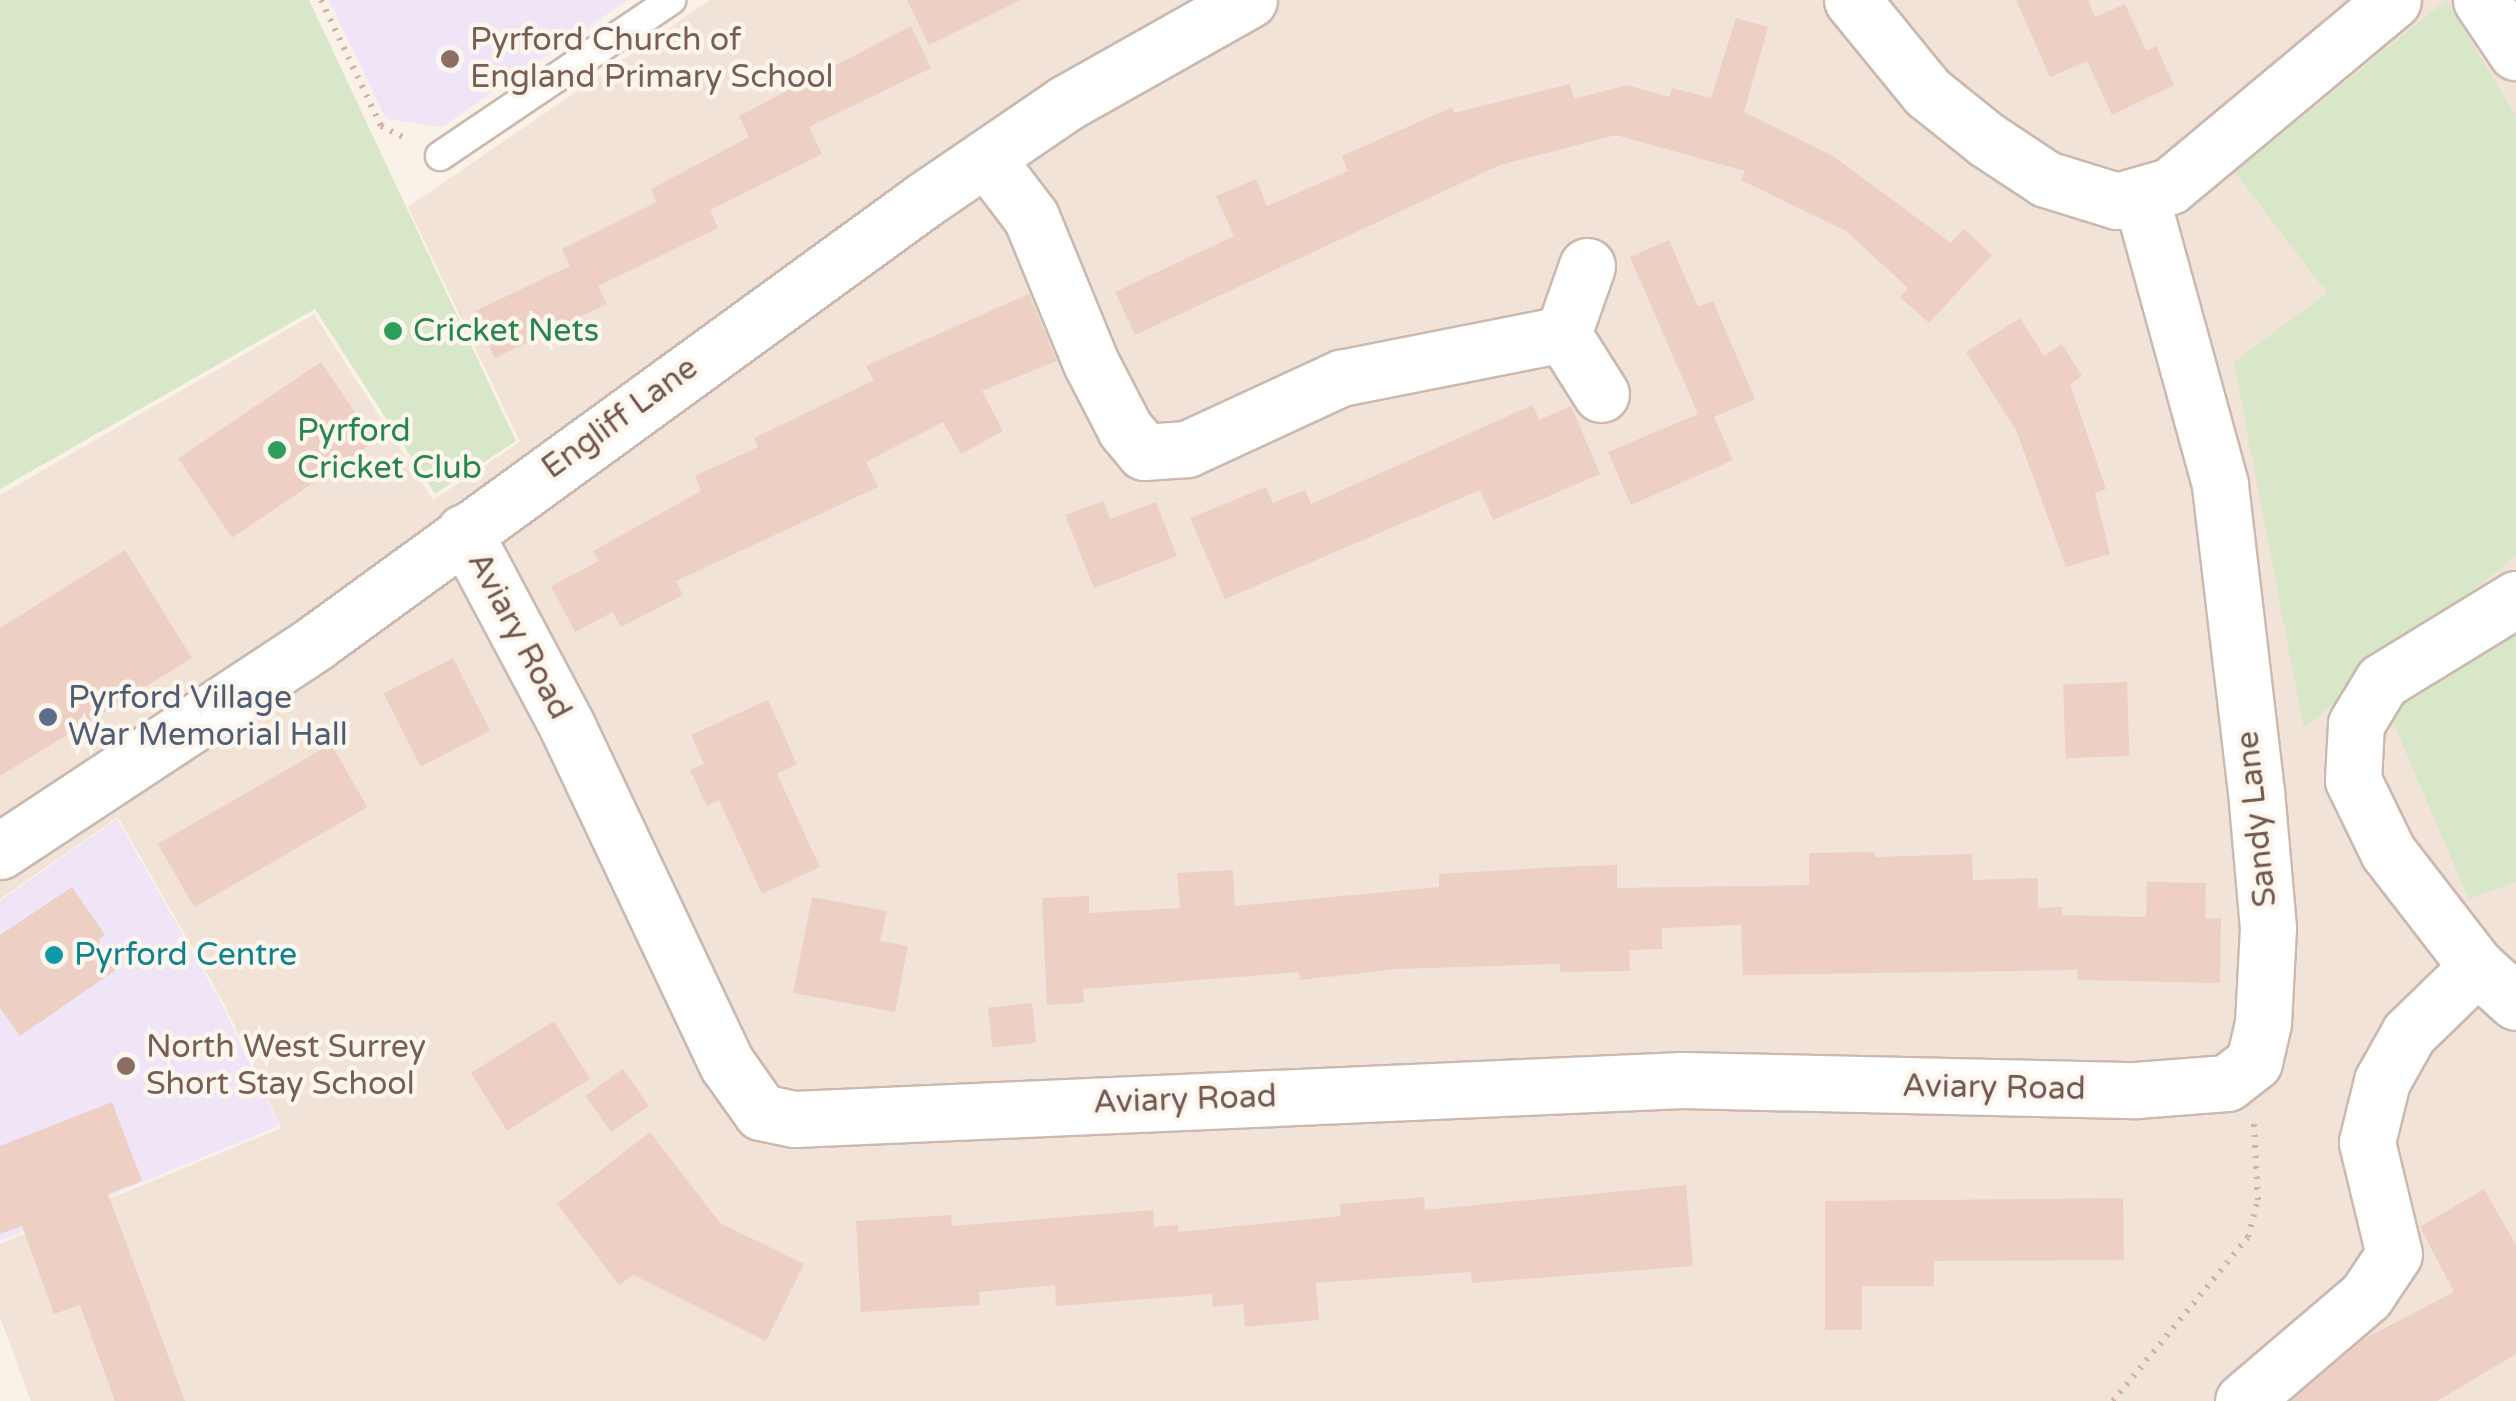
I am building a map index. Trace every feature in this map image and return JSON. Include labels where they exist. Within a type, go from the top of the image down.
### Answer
[{"type":"street","name":"Engliff Lane","points":[[0,851],[315,643],[464,532],[1066,103],[1249,0]]},
{"type":"street","points":[[1852,0],[1927,92],[1987,140],[2046,179],[2088,196],[2141,198],[2197,164],[2393,0]]},
{"type":"street","points":[[2481,0],[2516,52]]},
{"type":"street","points":[[986,158],[1032,217],[1090,362],[1125,430],[1144,452],[1187,449],[1341,378],[1563,334]]},
{"type":"street","name":"Sandy Lane","points":[[2141,198],[2196,384],[2232,563],[2268,928],[2254,1062]]},
{"type":"street","points":[[1563,334],[1587,266]]},
{"type":"street","points":[[1563,334],[1601,394]]},
{"type":"street","name":"Aviary Road","points":[[464,532],[568,728],[727,1064],[761,1112],[794,1119],[1682,1080],[2136,1090],[2226,1083],[2254,1062]]},
{"type":"street","points":[[2243,1401],[2366,1296],[2394,1254],[2366,1142],[2382,1081],[2409,1033],[2496,985],[2379,834],[2353,780],[2356,724],[2382,680],[2516,598]]},
{"type":"lane","points":[[440,156],[670,0]]},
{"type":"path","points":[[320,0],[381,126],[440,156]]},
{"type":"path","points":[[2113,1401],[2248,1237],[2258,1200],[2254,1062]]},
{"type":"shaded area","name":"Pyrford Church of England Primary School","points":[[329,0],[628,0],[442,127],[386,119]]},
{"type":"shaded area","points":[[710,0],[2516,0],[2516,1401],[31,1401],[0,1317],[0,1244],[281,1128],[225,1005],[118,817],[0,899],[0,495],[314,314],[433,500],[520,442],[408,207]]},
{"type":"shaded area","name":"North West Surrey Short Stay School","points":[[117,819],[223,1006],[279,1126],[0,1241],[0,901]]},
{"type":"green space","points":[[0,0],[309,0],[516,441],[435,494],[315,309],[0,489]]},
{"type":"green space","points":[[2446,0],[2516,116],[2516,556],[2304,728],[2234,362],[2327,293],[2235,172]]},
{"type":"green space","points":[[2516,632],[2516,882],[2469,899],[2387,708]]},
{"type":"building","points":[[907,0],[1021,0],[929,45]]},
{"type":"building","points":[[2016,0],[2088,0],[2095,17],[2125,4],[2146,51],[2156,46],[2174,85],[2112,115],[2087,61],[2050,77]]},
{"type":"building","points":[[1736,18],[1768,27],[1744,112],[1833,156],[1951,243],[1964,229],[1992,255],[1929,323],[1900,297],[1908,288],[1846,231],[1741,180],[1745,171],[1616,135],[1500,165],[1135,335],[1115,292],[1234,236],[1216,196],[1256,179],[1267,206],[1348,171],[1342,156],[1452,107],[1454,113],[1570,84],[1574,99],[1627,85],[1669,97],[1672,88],[1711,98]]},
{"type":"building","points":[[911,26],[931,68],[809,127],[822,154],[710,210],[718,228],[598,286],[607,304],[495,358],[473,312],[570,266],[562,249],[657,202],[651,189],[749,137],[739,116]]},
{"type":"building","points":[[1669,240],[1698,307],[1713,301],[1755,399],[1714,417],[1733,460],[1631,505],[1608,452],[1698,414],[1630,257]]},
{"type":"building","points":[[1029,294],[1057,361],[982,391],[1003,431],[961,454],[943,422],[866,462],[878,487],[676,581],[683,595],[621,627],[613,612],[575,632],[551,586],[599,561],[593,551],[701,491],[695,476],[758,447],[754,438],[874,380],[866,366]]},
{"type":"building","points":[[2020,318],[2044,356],[2062,344],[2082,376],[2070,384],[2106,489],[2095,493],[2110,554],[2066,567],[2016,430],[1966,352]]},
{"type":"building","name":"Pyrford Cricket Club","points":[[321,362],[375,442],[232,538],[178,458]]},
{"type":"building","points":[[1533,405],[1539,420],[1571,406],[1600,474],[1493,520],[1480,490],[1225,599],[1190,518],[1266,487],[1273,503],[1305,490],[1311,504]]},
{"type":"building","points":[[1103,501],[1110,519],[1156,502],[1177,556],[1094,588],[1065,515]]},
{"type":"building","name":"Pyrford Village War Memorial Hall","points":[[125,550],[192,658],[0,776],[0,628]]},
{"type":"building","points":[[453,658],[490,731],[421,766],[384,693]]},
{"type":"building","points":[[2127,682],[2130,756],[2066,758],[2063,684]]},
{"type":"building","points":[[768,700],[797,764],[777,774],[820,867],[762,894],[719,800],[707,806],[690,770],[704,764],[691,735]]},
{"type":"building","points":[[331,744],[368,807],[194,907],[158,844]]},
{"type":"building","points":[[1875,852],[1875,857],[1972,854],[1973,880],[2038,878],[2038,908],[2062,907],[2062,915],[2146,917],[2147,882],[2206,883],[2205,919],[2221,918],[2220,983],[2077,980],[2078,970],[1743,975],[1741,925],[1662,928],[1662,949],[1629,950],[1630,971],[1560,972],[1560,964],[1398,969],[1300,980],[1299,972],[1083,989],[1084,1003],[1047,1005],[1042,898],[1089,896],[1089,913],[1180,908],[1177,873],[1233,870],[1235,906],[1439,887],[1439,874],[1558,867],[1617,865],[1617,888],[1809,885],[1809,853]]},
{"type":"building","name":"Pyrford Centre","points":[[72,887],[105,935],[98,940],[117,969],[20,1036],[0,1008],[0,935]]},
{"type":"building","points":[[812,897],[887,911],[880,941],[908,946],[895,1012],[793,993]]},
{"type":"building","points":[[1032,1003],[1036,1043],[992,1047],[988,1008]]},
{"type":"building","points":[[554,1021],[590,1079],[507,1131],[471,1073]]},
{"type":"building","points":[[623,1069],[649,1106],[611,1132],[585,1095]]},
{"type":"building","points":[[112,1102],[142,1181],[108,1194],[185,1401],[115,1401],[80,1305],[54,1314],[22,1226],[0,1234],[0,1146]]},
{"type":"building","points":[[650,1132],[720,1223],[804,1264],[766,1341],[633,1275],[619,1285],[557,1204]]},
{"type":"building","points":[[1686,1185],[1693,1266],[1472,1283],[1471,1272],[1316,1283],[1319,1320],[1245,1327],[1243,1304],[1213,1307],[1212,1294],[1056,1306],[1055,1285],[979,1292],[980,1305],[861,1312],[856,1221],[951,1215],[952,1226],[1153,1210],[1154,1227],[1178,1225],[1178,1232],[1341,1216],[1340,1204],[1424,1197],[1425,1210]]},
{"type":"building","points":[[2484,1189],[2516,1245],[2516,1354],[2437,1401],[2291,1401],[2364,1339],[2454,1292],[2420,1227]]},
{"type":"building","points":[[2123,1198],[2124,1260],[1934,1261],[1934,1286],[1862,1286],[1862,1330],[1825,1330],[1825,1201]]},
{"type":"place","name":"Pyrford Church of England Primary School","points":[[450,59]]},
{"type":"place","name":"Cricket Nets","points":[[393,331]]},
{"type":"place","name":"Pyrford Cricket Club","points":[[277,450]]},
{"type":"place","name":"Pyrford Village War Memorial Hall","points":[[48,717]]},
{"type":"place","name":"Pyrford Centre","points":[[54,955]]},
{"type":"place","name":"North West Surrey Short Stay School","points":[[126,1066]]}]
